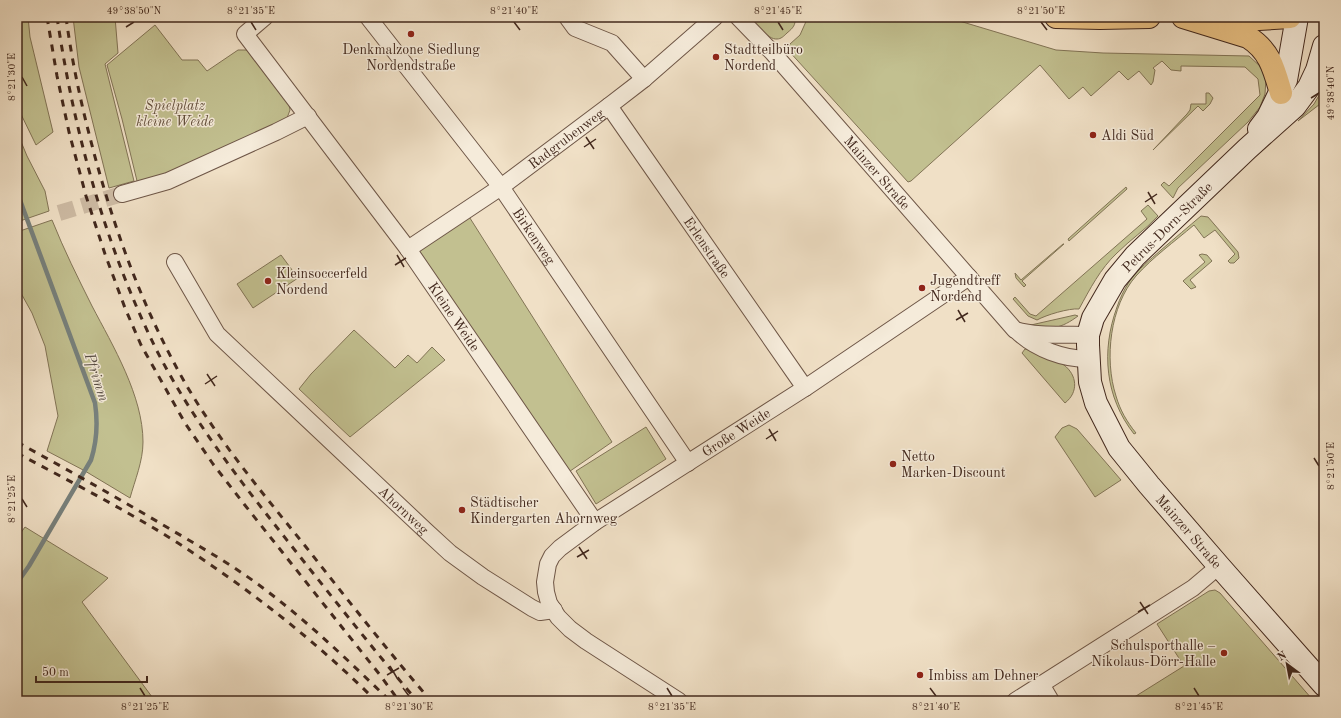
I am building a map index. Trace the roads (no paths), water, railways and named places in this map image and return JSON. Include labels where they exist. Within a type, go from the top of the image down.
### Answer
[{"type":"main road","points":[[1056,17],[1149,17]]},
{"type":"main road","points":[[1183,17],[1248,37],[1256,42],[1266,53],[1271,62],[1281,92]]},
{"type":"main road","points":[[1198,17],[1242,20],[1290,17]]},
{"type":"main road","name":"Petrus-Dorn-Straße","points":[[1247,149],[1268,117],[1286,80],[1297,17]]},
{"type":"main road","name":"Petrus-Dorn-Straße","points":[[1088,335],[1093,318],[1115,280],[1140,251],[1247,149],[1295,106],[1317,70],[1324,46]]},
{"type":"main road","name":"Mainzer Straße","points":[[1088,335],[1090,382],[1096,403],[1119,448],[1219,566],[1324,685]]},
{"type":"street","name":"Kleine Weide","points":[[265,17],[245,34],[408,248],[595,522]]},
{"type":"street","name":"Birkenweg","points":[[368,17],[501,187],[688,463]]},
{"type":"street","points":[[567,17],[575,28],[612,43],[644,80]]},
{"type":"street","name":"Radgrubenweg","points":[[408,248],[501,187],[644,80],[715,17]]},
{"type":"street","name":"Mainzer Straße","points":[[738,17],[772,53],[1015,330],[1023,337],[1041,348],[1074,358],[1088,358]]},
{"type":"street","name":"Erlenstraße","points":[[609,106],[805,388]]},
{"type":"street","points":[[122,194],[168,180],[292,125],[308,116]]},
{"type":"street","name":"Ahornweg","points":[[175,262],[217,334],[450,553],[483,577],[532,608],[540,612],[554,610]]},
{"type":"street","name":"Große Weide","points":[[554,610],[546,592],[545,582],[548,564],[552,556],[560,548],[595,522],[805,388],[969,277]]},
{"type":"street","points":[[1015,330],[1035,334],[1088,335]]},
{"type":"street","points":[[1015,701],[1193,588],[1219,566]]},
{"type":"street","points":[[554,610],[563,623],[586,641],[679,701]]},
{"type":"street","points":[[1041,684],[1051,701]]},
{"type":"waterway","name":"Pfrimm","points":[[17,192],[95,403],[97,425],[95,446],[91,460],[29,566],[17,583]]},
{"type":"tunnel","points":[[59,213],[122,194]]},
{"type":"railway","points":[[47,17],[57,76],[69,132],[86,196],[105,254],[125,308],[141,345],[185,423],[213,464],[399,701]]},
{"type":"railway","points":[[57,17],[72,103],[94,187],[121,269],[156,349],[185,401],[218,450],[337,604],[417,701]]},
{"type":"railway","points":[[66,17],[81,102],[103,184],[133,274],[158,332],[201,409],[244,470],[431,701]]},
{"type":"railway","points":[[17,442],[155,520],[218,557],[249,578],[310,626],[390,701]]},
{"type":"railway","points":[[17,453],[98,496],[178,543],[256,597],[330,657],[376,701]]},
{"type":"place","name":"Denkmalzone Siedlung Nordendstraße","points":[[411,34]]},
{"type":"place","name":"Stadtteilbüro Nordend","points":[[716,57]]},
{"type":"place","name":"Aldi Süd","points":[[1093,135]]},
{"type":"place","name":"Kleinsoccerfeld Nordend","points":[[268,281]]},
{"type":"place","name":"Jugendtreff Nordend","points":[[922,288]]},
{"type":"place","name":"Netto Marken-Discount","points":[[893,464]]},
{"type":"place","name":"Städtischer Kindergarten Ahornweg","points":[[462,510]]},
{"type":"place","name":"Schulsporthalle – Nikolaus-Dörr-Halle","points":[[1224,653]]},
{"type":"place","name":"Imbiss am Dehner","points":[[920,675]]},
{"type":"park label","name":"Spielplatz kleine Weide","points":[[175,114]]}]
